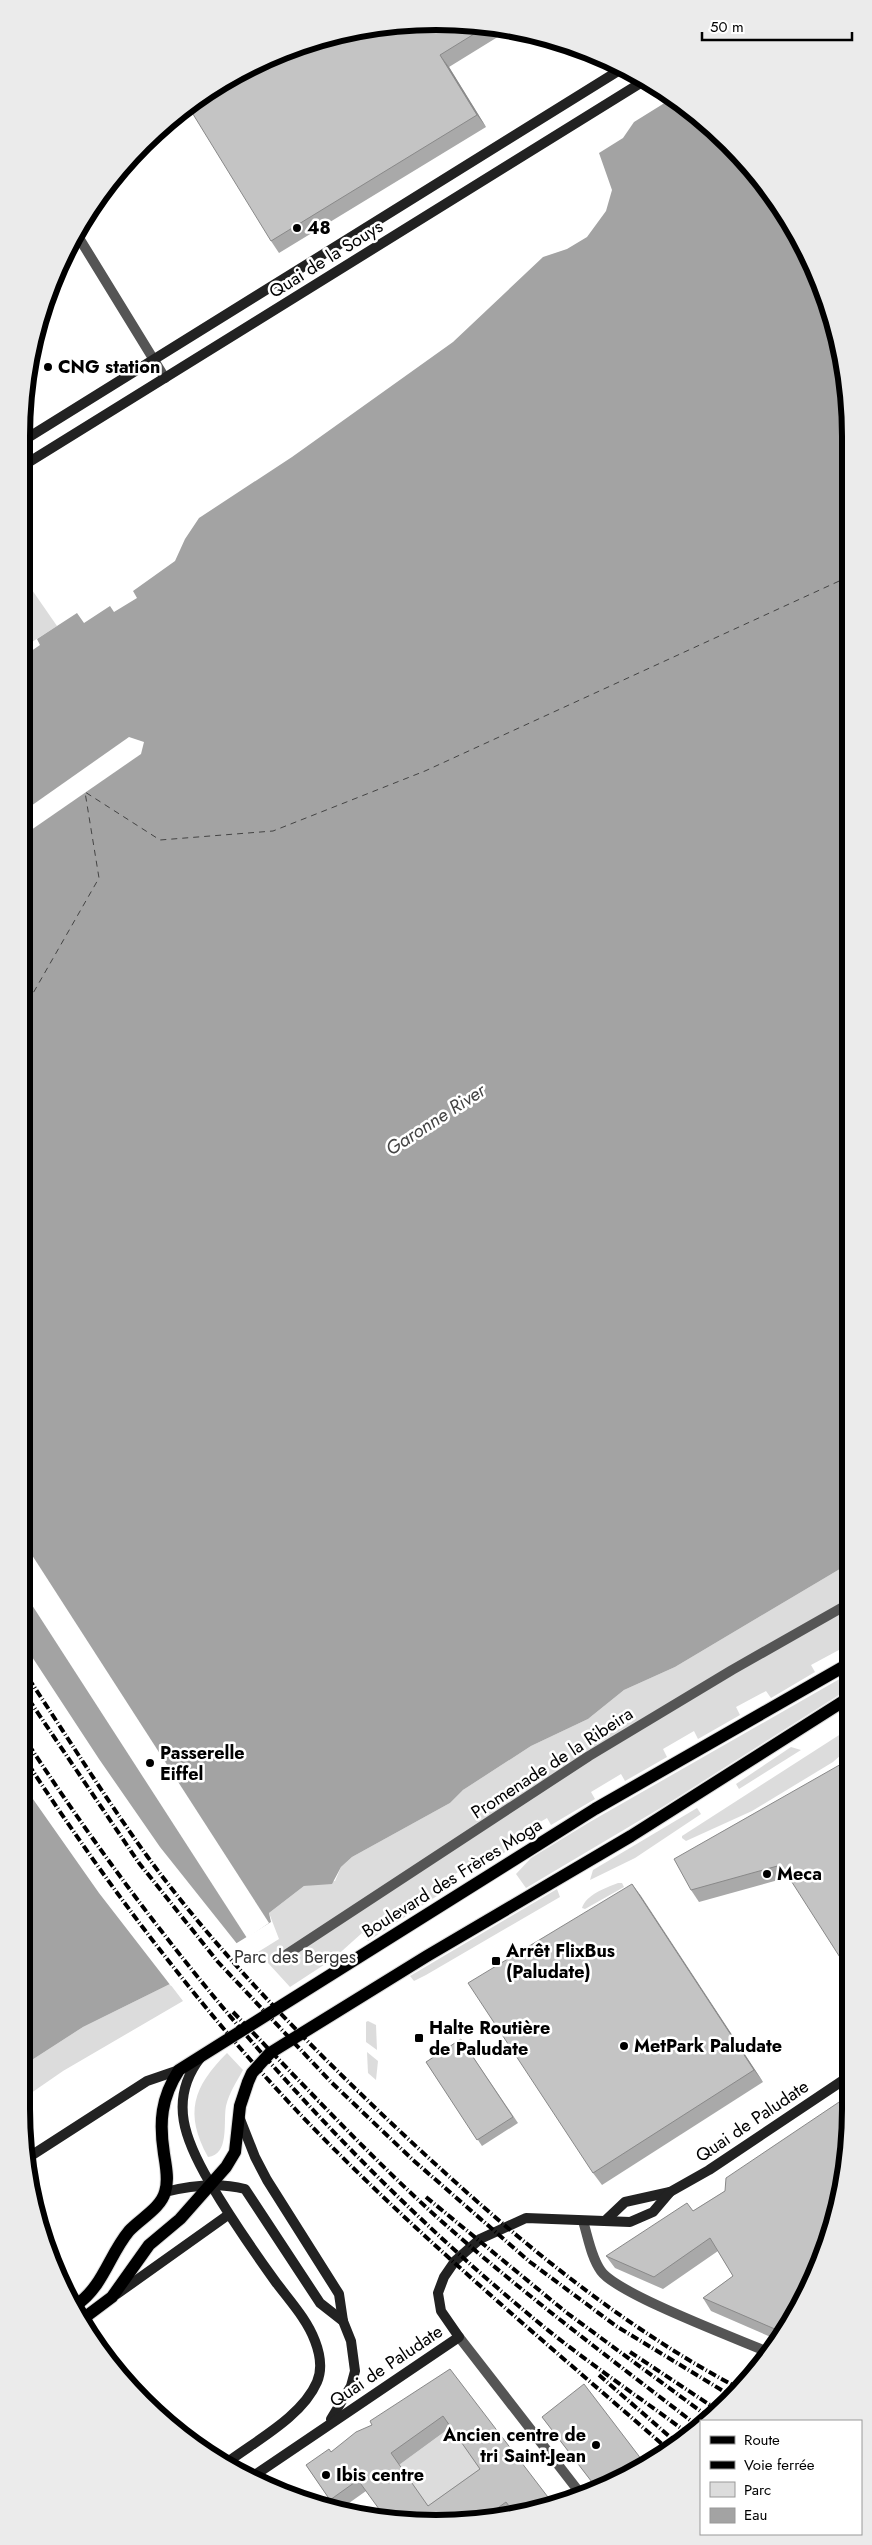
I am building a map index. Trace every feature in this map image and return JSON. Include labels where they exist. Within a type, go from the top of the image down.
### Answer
[{"type":"main road","name":"Quai de la Souys","points":[[30,436],[616,72]]},
{"type":"main road","name":"Quai de la Souys","points":[[30,461],[640,84]]},
{"type":"main road","name":"Boulevard des Frères Moga","points":[[32,2153],[146,2081],[179,2070],[595,1810],[842,1668]]},
{"type":"main road","points":[[112,2297],[149,2245],[180,2219],[226,2167],[235,2152],[242,2100],[250,2078],[270,2054],[427,1956],[640,1831],[842,1703]]},
{"type":"main road","name":"Quai de Paludate","points":[[203,2054],[196,2063],[186,2089],[182,2119],[188,2144],[228,2215],[302,2318],[314,2340],[321,2362],[318,2380],[302,2407],[231,2460]]},
{"type":"main road","points":[[79,2302],[94,2290],[129,2232],[159,2202],[165,2192],[167,2169],[162,2139],[162,2108],[166,2094],[179,2070]]},
{"type":"main road","name":"Quai de Paludate","points":[[606,2220],[625,2202],[670,2192],[709,2170],[842,2080]]},
{"type":"main road","points":[[239,2118],[267,2180],[339,2294],[343,2321],[352,2341],[355,2371],[345,2399],[322,2429]]},
{"type":"main road","points":[[165,2192],[185,2187],[228,2184],[245,2189],[320,2303],[343,2321]]},
{"type":"main road","name":"Quai de Paludate","points":[[257,2473],[459,2337],[441,2311],[438,2293],[444,2277],[466,2249],[498,2230],[526,2218],[630,2222],[653,2212],[670,2192]]},
{"type":"main road","points":[[87,2316],[228,2215]]},
{"type":"street","points":[[80,240],[165,378]]},
{"type":"street","name":"Promenade de la Ribeira","points":[[278,1960],[589,1756],[732,1670],[842,1608]]},
{"type":"street","points":[[583,2220],[594,2258],[607,2278],[645,2298],[763,2350]]},
{"type":"street","points":[[459,2337],[577,2489]]},
{"type":"green space","points":[[30,587],[57,626],[30,643]]},
{"type":"green space","name":"Parc des Berges","points":[[842,1568],[842,1648],[811,1665],[815,1672],[771,1698],[766,1691],[736,1707],[740,1715],[698,1739],[694,1731],[663,1749],[667,1757],[625,1781],[621,1774],[591,1792],[595,1799],[551,1825],[547,1818],[508,1841],[512,1848],[480,1867],[476,1860],[436,1887],[440,1894],[368,1941],[362,1933],[333,1959],[290,1987],[258,1952],[279,1939],[269,1913],[304,1886],[335,1881],[341,1867],[352,1857],[450,1803],[463,1790],[531,1746],[588,1719],[624,1690],[675,1667]]},
{"type":"green space","points":[[842,1678],[842,1693],[664,1806],[526,1888],[516,1874],[531,1858],[588,1823]]},
{"type":"green space","points":[[842,1733],[842,1754],[833,1762],[752,1811],[686,1841],[682,1836]]},
{"type":"green space","points":[[791,1747],[801,1750],[739,1789],[736,1784]]},
{"type":"green space","points":[[697,1808],[701,1814],[635,1858],[590,1880],[593,1870]]},
{"type":"green space","points":[[618,1883],[622,1883],[624,1887],[585,1909],[582,1908],[587,1899]]},
{"type":"green space","points":[[557,1889],[560,1897],[426,1975],[414,1981],[410,1976]]},
{"type":"green space","points":[[170,1984],[183,2001],[63,2071],[30,2094],[30,2061],[83,2027]]},
{"type":"green space","points":[[368,2021],[376,2025],[377,2050],[366,2042],[366,2022]]},
{"type":"green space","points":[[367,2052],[378,2061],[376,2080],[368,2073]]},
{"type":"green space","points":[[227,2053],[243,2070],[226,2106],[223,2144],[215,2155],[208,2157],[196,2127],[194,2114],[196,2101],[206,2077]]},
{"type":"green space","points":[[448,2424],[456,2425],[488,2480],[439,2515],[435,2515],[399,2465],[447,2430]]},
{"type":"water","name":"Garonne River","points":[[667,102],[704,131],[723,149],[758,189],[788,233],[811,281],[828,331],[839,383],[842,436],[842,1568],[675,1667],[624,1690],[588,1719],[531,1746],[463,1790],[450,1803],[352,1857],[341,1867],[332,1884],[304,1886],[269,1913],[271,1922],[170,1984],[83,2027],[30,2061],[30,652],[40,645],[37,639],[77,613],[84,623],[110,606],[114,612],[137,598],[133,591],[175,561],[185,539],[199,518],[292,457],[453,342],[543,257],[567,249],[587,237],[606,211],[612,190],[599,153],[623,138],[634,122]]},
{"type":"pier","points":[[129,737],[144,742],[141,754],[30,831],[30,807]]},
{"type":"pier","name":"Passerelle Eiffel","points":[[30,1552],[269,1923],[247,1938],[30,1602]]},
{"type":"pier","points":[[30,1654],[99,1759],[160,1847],[238,1945],[171,1986],[99,1893],[30,1795]]},
{"type":"building","points":[[436,30],[477,32],[440,55],[477,115],[271,241],[192,112],[210,98],[256,72],[305,52],[331,44],[383,33]]},
{"type":"building","name":"Meca","points":[[842,1764],[842,1960],[781,1865],[691,1890],[674,1859]]},
{"type":"building","name":"MetPark Paludate","points":[[632,1884],[754,2070],[593,2173],[468,1983]]},
{"type":"building","points":[[461,2039],[513,2117],[477,2140],[426,2062]]},
{"type":"building","points":[[842,2100],[839,2162],[828,2214],[811,2264],[800,2289],[777,2330],[703,2298],[733,2276],[710,2238],[654,2277],[606,2256],[687,2203],[693,2211],[725,2191],[726,2178]]},
{"type":"building","points":[[450,2369],[549,2499],[510,2508],[506,2502],[489,2512],[436,2515],[383,2512],[358,2480],[330,2500],[306,2465],[329,2449],[331,2452],[356,2432],[372,2425],[370,2421]],"holes":[[[443,2416],[480,2469],[428,2506],[391,2453]]]},
{"type":"building","name":"Ancien centre de tri Saint-Jean","points":[[584,2384],[642,2459],[593,2483],[542,2417]]},
{"type":"ferry route","points":[[30,999],[99,878],[85,792],[160,840],[273,831],[425,771],[842,580]]},
{"type":"railway","points":[[30,1681],[115,1810],[174,1892],[232,1961],[324,2058],[470,2195],[555,2266],[644,2332],[691,2362],[733,2385]]},
{"type":"railway","points":[[30,1701],[139,1863],[218,1962],[331,2082],[413,2160],[530,2262],[616,2326],[726,2393]]},
{"type":"railway","points":[[30,1746],[77,1816],[135,1896],[196,1974],[259,2050],[326,2124],[395,2194],[468,2262],[544,2327],[684,2430]]},
{"type":"railway","points":[[30,1767],[117,1893],[151,1938],[222,2027],[297,2111],[386,2200],[433,2243],[664,2446]]},
{"type":"railway","points":[[233,2012],[360,2143],[439,2219],[535,2299],[693,2423]]},
{"type":"railway","points":[[426,2197],[567,2313],[704,2414]]},
{"type":"railway","points":[[630,2352],[712,2406]]},
{"type":"railway","points":[[599,2375],[672,2439]]},
{"type":"place","name":"48","points":[[297,228]]},
{"type":"place","name":"CNG station","points":[[48,367]]},
{"type":"place","name":"Passerelle Eiffel","points":[[150,1763]]},
{"type":"place","name":"Meca","points":[[767,1874]]},
{"type":"place","name":"Arrêt FlixBus (Paludate)","points":[[496,1961]]},
{"type":"place","name":"Halte Routière de Paludate","points":[[419,2038]]},
{"type":"place","name":"MetPark Paludate","points":[[624,2046]]},
{"type":"place","name":"Ancien centre de tri Saint-Jean","points":[[596,2445]]},
{"type":"place","name":"Ibis centre","points":[[326,2475]]}]
